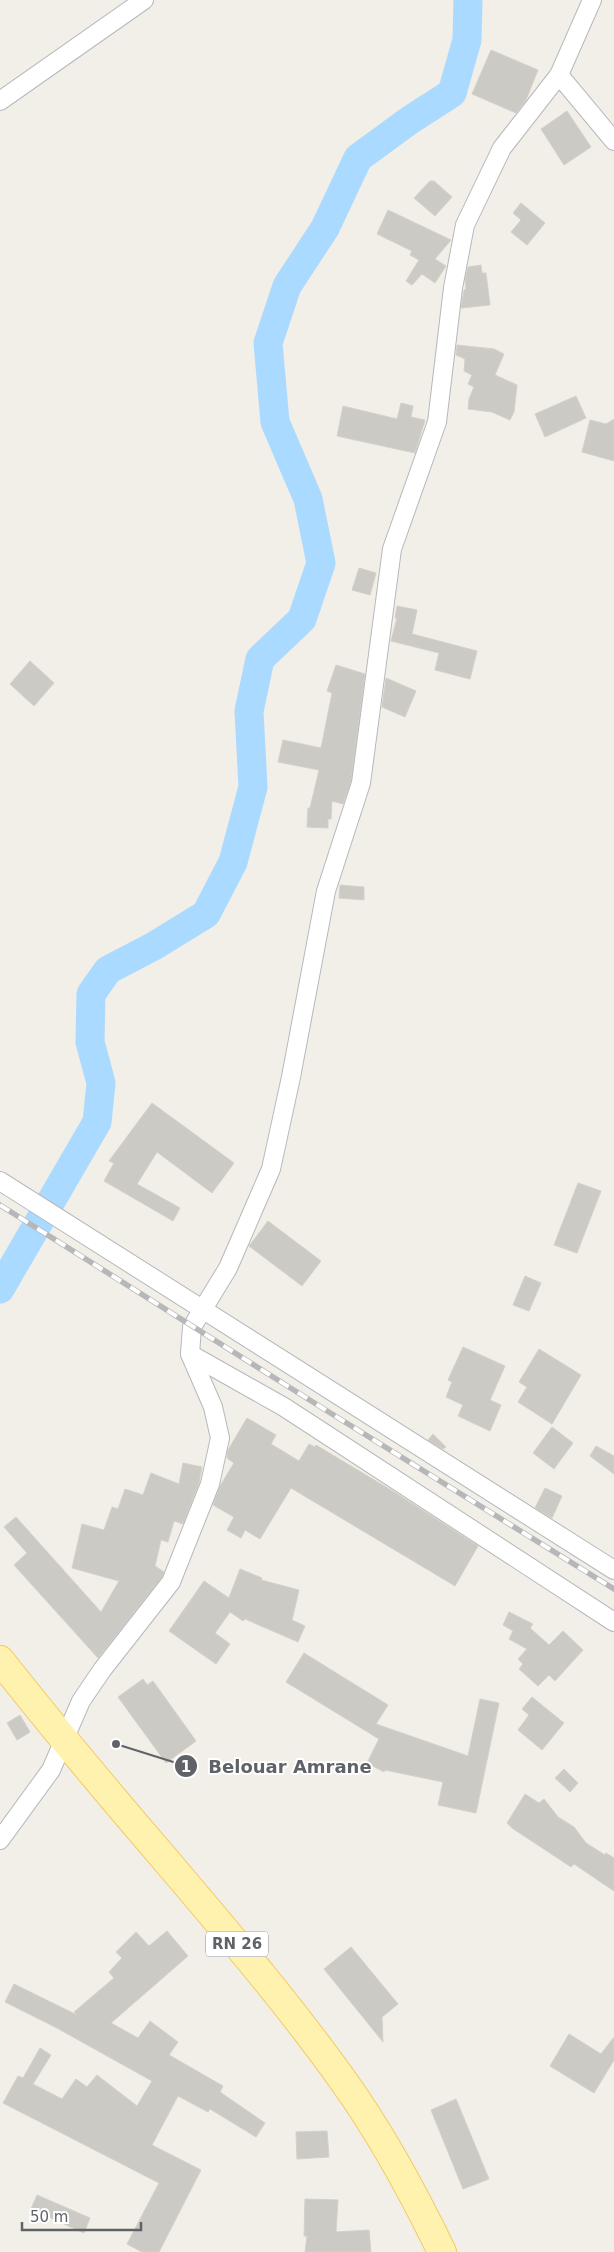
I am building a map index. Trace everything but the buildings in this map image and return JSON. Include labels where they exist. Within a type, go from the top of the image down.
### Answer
[{"type":"main road","name":"RN 26","points":[[0,1660],[64,1741],[239,1946],[342,2078],[381,2138],[424,2214],[442,2252]]},
{"type":"street","points":[[0,101],[144,0]]},
{"type":"street","points":[[0,1840],[51,1770],[80,1701],[171,1582],[210,1484],[220,1438],[213,1407],[190,1354],[192,1327],[228,1268],[271,1169],[291,1076],[326,891],[361,783],[392,549],[437,422],[453,288],[464,226],[502,148],[559,75],[592,0]]},
{"type":"street","points":[[559,75],[614,141]]},
{"type":"street","points":[[0,1181],[614,1570]]},
{"type":"street","points":[[190,1354],[284,1407],[614,1622]]},
{"type":"waterway","points":[[0,1289],[97,1122],[101,1083],[90,1042],[91,994],[108,970],[154,946],[206,914],[233,862],[253,787],[249,711],[260,659],[302,619],[321,563],[308,499],[275,422],[268,343],[287,286],[325,228],[358,158],[410,120],[452,93],[467,40],[468,0]]},
{"type":"railway","points":[[0,1205],[614,1589]]},
{"type":"place","name":"Belouar Amrane","points":[[116,1744]]}]
